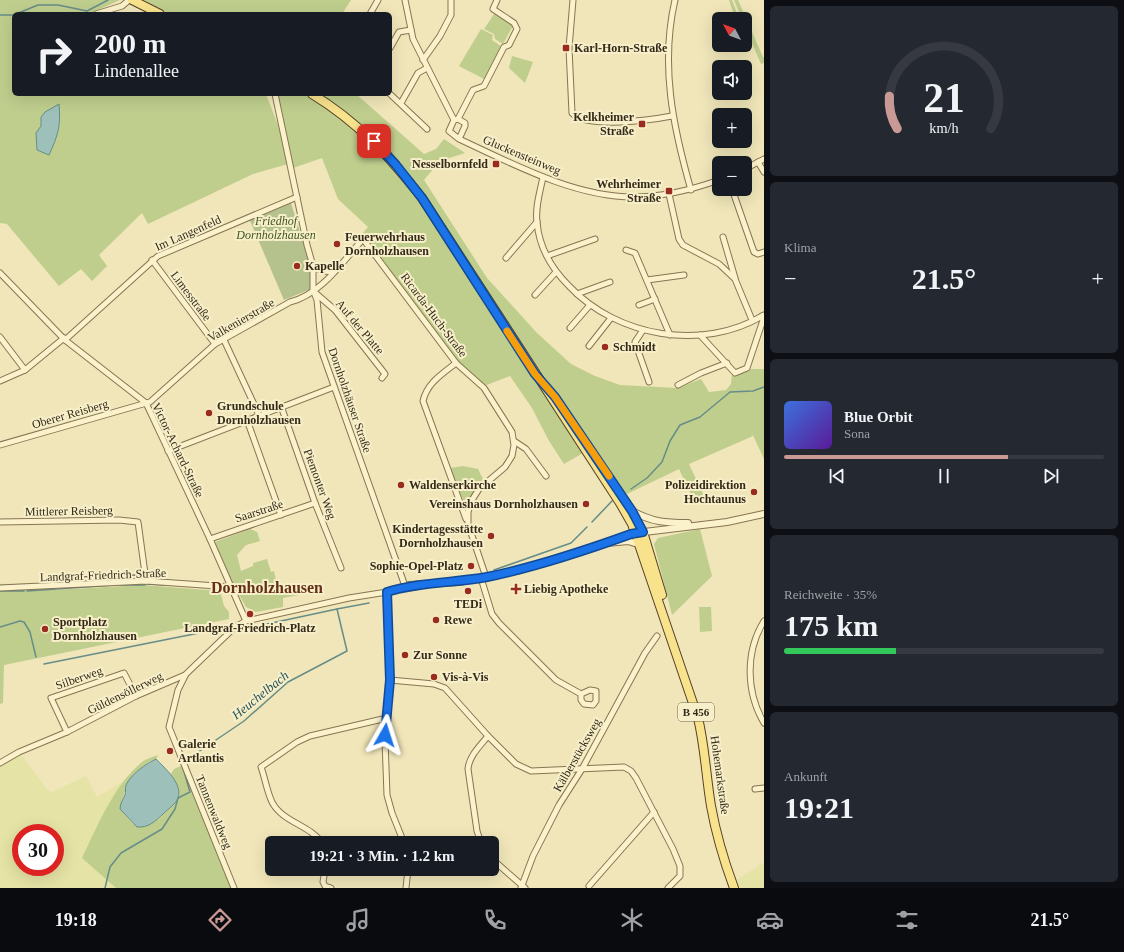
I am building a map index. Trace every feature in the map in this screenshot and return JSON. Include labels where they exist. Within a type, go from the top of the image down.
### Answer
[{"type":"main road","points":[[130,0],[156,12]]},
{"type":"main road","name":"B 456","points":[[315,96],[367,134],[396,165],[422,198],[639,532]]},
{"type":"main road","name":"Hohemarkstraße","points":[[535,374],[555,397],[632,511],[666,606],[666,620]]},
{"type":"main road","name":"Hohemarkstraße","points":[[639,532],[642,549],[698,718],[704,746],[711,806],[726,866],[734,888]]},
{"type":"street","points":[[102,12],[122,6],[130,0]]},
{"type":"street","points":[[371,12],[378,0]]},
{"type":"street","points":[[405,0],[410,30],[423,60],[456,120],[464,123],[465,126],[459,139],[449,131],[456,120],[473,90],[484,86],[504,47],[509,45],[517,29],[514,23],[493,9],[496,0]]},
{"type":"street","points":[[423,60],[440,36],[451,15],[451,0]]},
{"type":"street","points":[[573,0],[569,48],[572,113],[581,120],[609,122],[640,122],[672,116]]},
{"type":"street","points":[[675,0],[670,23],[668,66],[672,116],[691,190]]},
{"type":"street","points":[[392,44],[399,32],[410,30]]},
{"type":"street","points":[[401,103],[418,73],[427,68]]},
{"type":"street","name":"Dornholzhäuser Straße","points":[[274,96],[313,266],[313,290],[317,300],[322,352],[405,586]]},
{"type":"street","points":[[392,96],[427,129]]},
{"type":"street","name":"Gluckensteinweg","points":[[459,139],[543,177],[603,194],[633,197],[669,194],[691,190],[712,182]]},
{"type":"street","points":[[752,165],[764,159]]},
{"type":"street","points":[[758,162],[764,172]]},
{"type":"street","points":[[543,177],[537,207],[537,222],[547,256],[556,272],[590,305],[611,318],[643,330],[670,335],[700,335],[731,328],[763,315],[763,320],[747,368],[735,373],[700,335]]},
{"type":"street","points":[[669,194],[679,238],[683,246],[719,264],[735,278]]},
{"type":"street","points":[[734,196],[754,252],[758,254],[764,252]]},
{"type":"street","name":"Im Langenfeld","points":[[0,381],[26,370],[65,339],[152,260],[178,247],[297,197]]},
{"type":"street","points":[[506,258],[537,222]]},
{"type":"street","points":[[723,237],[735,278],[752,320]]},
{"type":"street","name":"Valkenierstraße","points":[[146,403],[150,402],[215,344],[290,302],[300,300],[334,272],[364,239]]},
{"type":"street","name":"Ricarda-Huch-Straße","points":[[364,239],[456,363],[484,388],[512,432],[514,441],[526,449],[546,476]]},
{"type":"street","points":[[547,256],[595,239]]},
{"type":"street","points":[[626,250],[635,253],[670,335]]},
{"type":"street","name":"Limesstraße","points":[[152,260],[215,344]]},
{"type":"street","points":[[313,266],[323,271],[334,272]]},
{"type":"street","points":[[535,295],[556,272]]},
{"type":"street","name":"Victor-Achard-Straße","points":[[0,273],[65,339],[146,403],[210,539],[246,621]]},
{"type":"street","points":[[647,280],[684,275]]},
{"type":"street","points":[[577,294],[610,282]]},
{"type":"street","name":"Auf der Platte","points":[[313,290],[335,310],[385,374],[382,378]]},
{"type":"street","points":[[639,305],[655,299]]},
{"type":"street","points":[[570,328],[590,305]]},
{"type":"street","points":[[589,346],[611,318]]},
{"type":"street","points":[[643,330],[635,342],[649,382]]},
{"type":"street","points":[[0,337],[26,370]]},
{"type":"street","points":[[224,340],[259,415]]},
{"type":"street","points":[[456,363],[435,380],[428,390],[423,402],[468,524],[484,577],[492,614],[499,623],[556,680],[581,694]]},
{"type":"street","points":[[678,385],[701,373],[727,363]]},
{"type":"street","points":[[168,450],[334,387]]},
{"type":"street","name":"Oberer Reisberg","points":[[0,445],[146,403]]},
{"type":"street","name":"Piemonter Weg","points":[[281,406],[315,503],[341,568]]},
{"type":"street","points":[[247,420],[281,515]]},
{"type":"street","points":[[468,524],[468,512],[472,500],[479,489],[505,467],[512,456],[514,441]]},
{"type":"street","name":"Saarstraße","points":[[210,539],[315,503]]},
{"type":"street","points":[[632,511],[644,518],[658,522],[710,524]]},
{"type":"street","points":[[246,621],[349,598],[387,592],[405,586],[459,582],[520,570],[639,532],[710,524],[764,514]]},
{"type":"street","name":"Mittlerer Reisberg","points":[[0,522],[119,520],[138,522],[146,581]]},
{"type":"street","points":[[604,543],[631,542],[638,544],[642,549]]},
{"type":"street","name":"Landgraf-Friedrich-Straße","points":[[0,588],[146,581],[231,587]]},
{"type":"street","points":[[387,592],[390,680],[385,740],[387,800],[401,836]]},
{"type":"street","name":"Güldensöllerweg","points":[[0,763],[19,752],[67,732],[136,696],[185,676],[235,627],[246,621]]},
{"type":"street","points":[[764,621],[752,651],[750,673],[752,696],[764,723]]},
{"type":"street","name":"Kälberstücksweg","points":[[523,887],[533,856],[552,818],[582,769],[645,652],[657,636]]},
{"type":"street","name":"Silberweg","points":[[67,732],[51,698],[124,673],[136,696]]},
{"type":"street","name":"Tannenwaldweg","points":[[185,676],[178,690],[169,727],[234,888]]},
{"type":"street","points":[[390,680],[434,684],[445,688],[488,736],[516,764],[527,770],[542,771],[624,767],[631,771],[673,849],[682,872],[678,880],[668,888]]},
{"type":"street","points":[[316,836],[284,815],[272,803],[261,767],[297,742],[310,736],[386,718]]},
{"type":"street","points":[[479,836],[468,763],[488,736]]},
{"type":"street","points":[[755,789],[764,788]]},
{"type":"street","points":[[589,886],[654,812]]},
{"type":"street","points":[[499,865],[523,887]]},
{"type":"street","points":[[324,876],[323,882],[325,886],[331,888]]},
{"type":"street","points":[[406,888],[407,876]]},
{"type":"shaded area","points":[[19,752],[50,793],[86,776],[97,797],[124,781],[105,813],[82,858],[116,888],[0,888],[0,762]]},
{"type":"shaded area","points":[[764,862],[764,888],[740,888],[737,880]]},
{"type":"green space","points":[[0,0],[120,0],[93,12],[12,12],[12,96],[267,96],[278,125],[288,164],[253,174],[148,224],[142,213],[99,255],[107,266],[92,281],[81,269],[59,286],[7,224],[0,223]]},
{"type":"green space","points":[[140,0],[351,0],[343,12],[164,12]]},
{"type":"green space","points":[[729,0],[732,0],[737,12],[733,12]]},
{"type":"green space","points":[[734,0],[738,0],[743,12],[739,12]]},
{"type":"green space","points":[[494,14],[514,24],[503,44],[495,39],[494,34],[484,29]]},
{"type":"green space","points":[[481,29],[493,35],[492,40],[502,47],[484,79],[459,66]]},
{"type":"green space","points":[[752,32],[764,57],[764,63],[761,64],[752,43]]},
{"type":"green space","points":[[512,56],[533,62],[525,83],[509,68]]},
{"type":"green space","points":[[277,96],[310,96],[364,136],[393,166],[420,201],[583,453],[564,464],[549,441],[532,408],[510,376],[484,386],[478,378],[457,362],[363,233],[368,227],[338,199],[322,158],[293,168]]},
{"type":"green space","points":[[321,96],[358,96],[424,154],[436,149],[444,139],[465,153],[440,161],[424,180],[487,278],[537,333],[571,364],[595,376],[620,385],[677,388],[701,379],[709,392],[726,390],[731,384],[732,374],[748,369],[764,369],[764,459],[751,431],[753,436],[689,464],[706,500],[695,503],[679,469],[627,494],[614,480],[424,197],[397,161],[367,130]]},
{"type":"green space","name":"Friedhof Dornholzhausen","points":[[290,200],[311,268],[311,289],[284,300],[248,216]]},
{"type":"green space","points":[[463,466],[478,469],[485,483],[467,508],[449,468]]},
{"type":"green space","points":[[250,529],[257,532],[260,541],[246,545],[237,555],[241,571],[253,566],[253,563],[267,559],[271,572],[274,571],[278,590],[303,585],[304,594],[283,598],[283,607],[256,612],[246,607],[234,586],[215,542]]},
{"type":"green space","points":[[700,529],[712,576],[672,615],[654,544],[658,538]]},
{"type":"green space","points":[[49,583],[54,590],[142,585],[220,591],[224,606],[229,612],[229,619],[4,665],[3,703],[0,704],[0,584]]},
{"type":"green space","points":[[699,607],[711,607],[712,631],[700,632]]},
{"type":"green space","points":[[158,755],[156,759],[149,762],[134,774],[127,784],[120,809],[133,824],[159,819],[178,798],[178,790],[171,774],[174,769],[183,765],[232,888],[116,888],[82,858],[100,820],[122,783],[131,772],[143,762]]},
{"type":"water","points":[[59,104],[60,119],[58,131],[49,155],[37,150],[36,133],[41,126],[41,117],[45,112]]},
{"type":"water","points":[[156,759],[176,782],[179,793],[178,798],[174,804],[155,821],[145,826],[137,827],[120,809],[125,795],[126,785],[135,773]]},
{"type":"waterway","points":[[21,12],[38,5],[58,5],[87,11],[108,0]]},
{"type":"waterway","points":[[0,15],[12,15]]},
{"type":"waterway","name":"Heuchelbach","points":[[631,489],[647,478],[662,462],[670,441],[680,425],[700,417],[730,392],[753,391],[764,387]]},
{"type":"waterway","name":"Heuchelbach","points":[[592,522],[612,501]]},
{"type":"waterway","name":"Heuchelbach","points":[[494,570],[571,543],[587,527]]},
{"type":"waterway","points":[[148,584],[164,585]]},
{"type":"waterway","points":[[27,591],[115,585]]},
{"type":"waterway","points":[[120,585],[145,585]]},
{"type":"waterway","points":[[0,591],[24,591]]},
{"type":"waterway","name":"Heuchelbach","points":[[185,761],[244,721],[288,682],[347,651],[337,609],[369,603]]},
{"type":"waterway","points":[[267,624],[337,609]]},
{"type":"waterway","points":[[0,627],[20,621],[24,622],[30,632],[36,657]]},
{"type":"waterway","points":[[44,664],[224,628]]},
{"type":"waterway","name":"Heuchelbach","points":[[105,888],[110,867],[121,853],[162,829],[175,809],[178,798],[190,792],[183,768]]},
{"type":"slow traffic","points":[[507,331],[535,374],[555,397],[609,476]]},
{"type":"place","name":"Karl-Horn-Straße","points":[[566,48]]},
{"type":"place","name":"Kelkheimer Straße","points":[[642,124]]},
{"type":"place","name":"Nesselbornfeld","points":[[496,164]]},
{"type":"place","name":"Wehrheimer Straße","points":[[669,191]]},
{"type":"place","name":"Feuerwehrhaus Dornholzhausen","points":[[337,244]]},
{"type":"place","name":"Kapelle","points":[[297,266]]},
{"type":"place","name":"Schmidt","points":[[605,347]]},
{"type":"place","name":"Grundschule Dornholzhausen","points":[[209,413]]},
{"type":"place","name":"Waldenserkirche","points":[[401,485]]},
{"type":"place","name":"Polizeidirektion Hochtaunus","points":[[754,492]]},
{"type":"place","name":"Vereinshaus Dornholzhausen","points":[[586,504]]},
{"type":"place","name":"Kindertagesstätte Dornholzhausen","points":[[491,536]]},
{"type":"place","name":"Sophie-Opel-Platz","points":[[471,566]]},
{"type":"place","name":"Liebig Apotheke","points":[[516,589]]},
{"type":"place","name":"TEDi","points":[[468,591]]},
{"type":"place","name":"Landgraf-Friedrich-Platz","points":[[250,614]]},
{"type":"place","name":"Rewe","points":[[436,620]]},
{"type":"place","name":"Sportplatz Dornholzhausen","points":[[45,629]]},
{"type":"place","name":"Zur Sonne","points":[[405,655]]},
{"type":"place","name":"Vis-à-Vis","points":[[434,677]]},
{"type":"place","name":"Galerie Artlantis","points":[[170,751]]},
{"type":"district","name":"Dornholzhausen","points":[[267,587]]},
{"type":"route","points":[[374,141],[396,165],[422,198],[535,374],[555,397],[632,511],[643,532],[631,534],[520,570],[459,582],[409,585],[387,592],[390,680],[385,735]]}]
